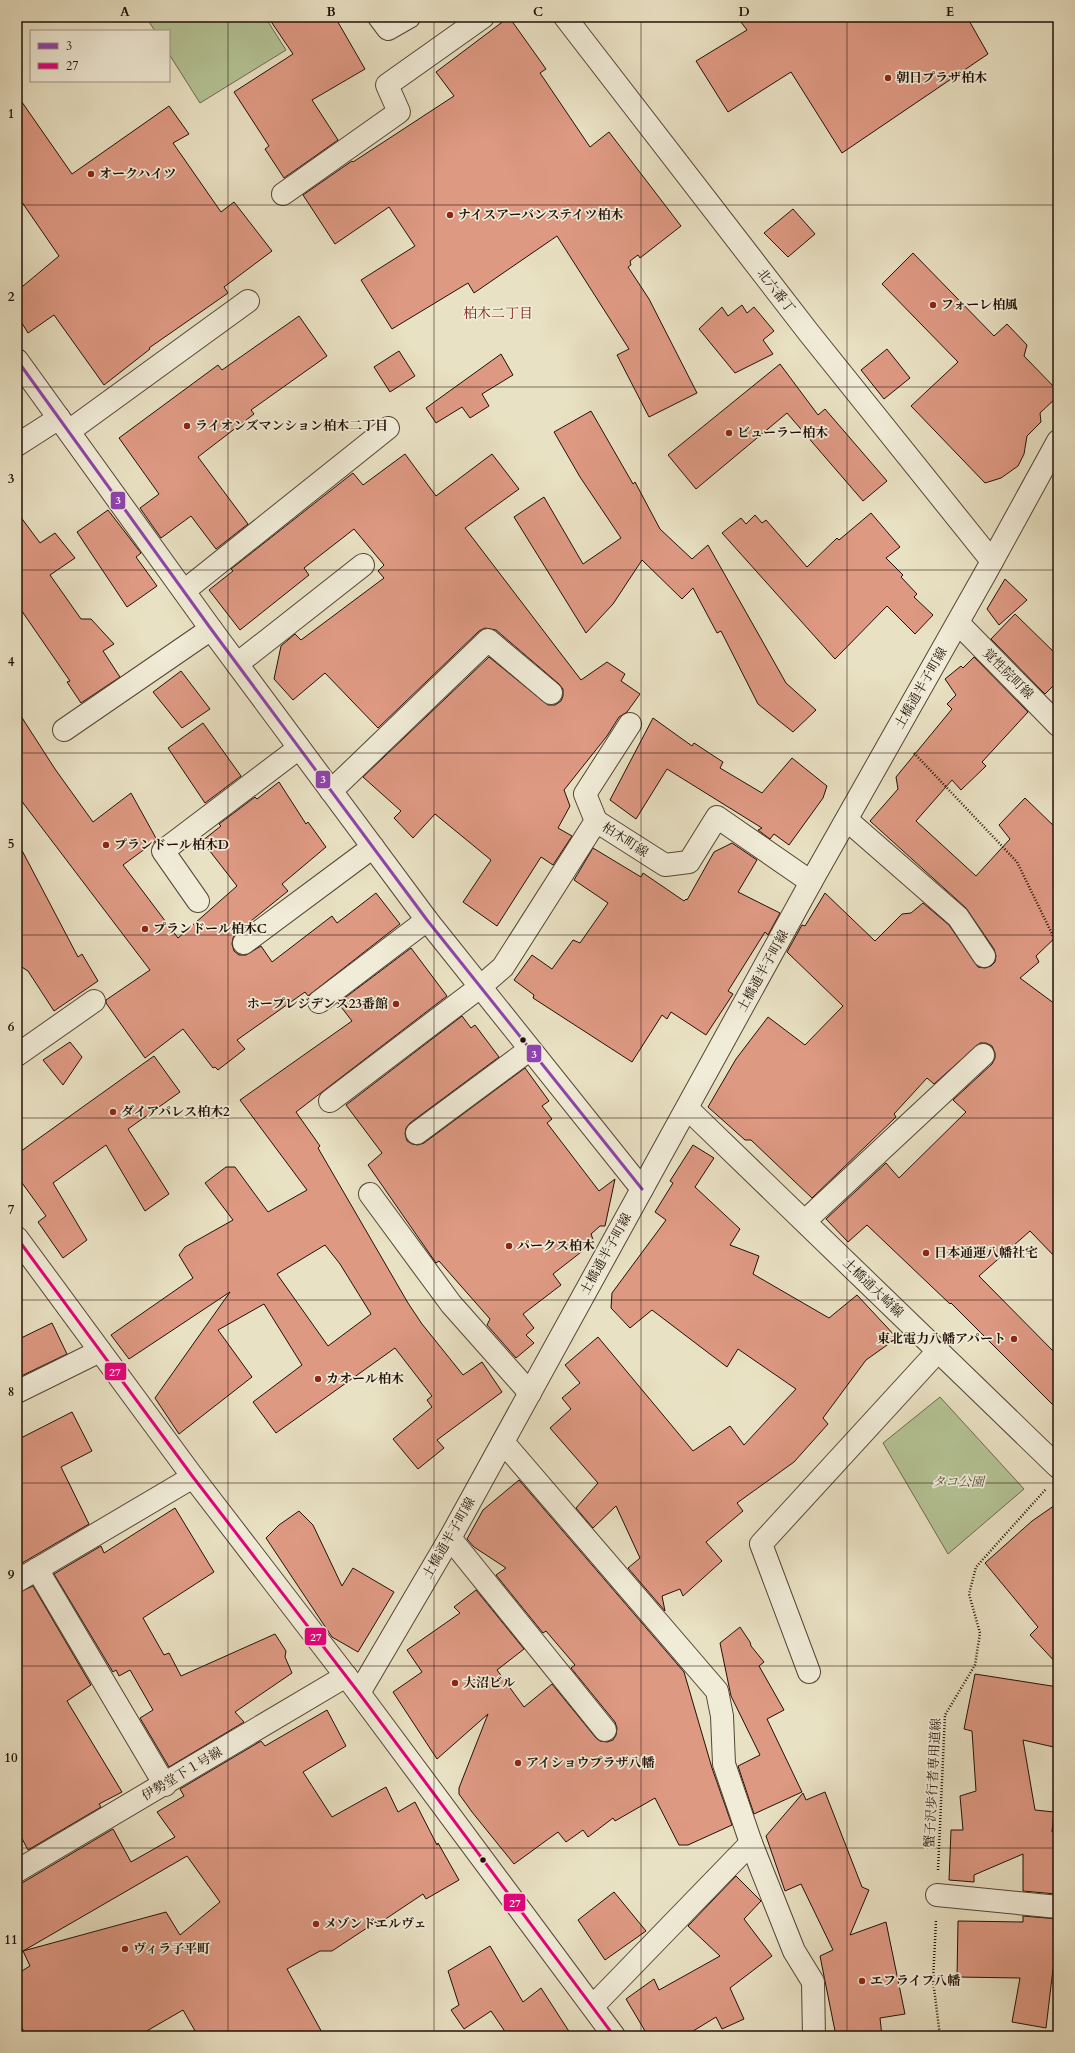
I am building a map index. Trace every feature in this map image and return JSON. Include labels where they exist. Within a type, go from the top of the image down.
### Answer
[{"type":"street","points":[[379,17],[388,30],[409,17]]},
{"type":"street","points":[[283,194],[399,112],[387,85],[483,17]]},
{"type":"street","name":"北六番丁","points":[[565,17],[809,333],[992,561]]},
{"type":"street","points":[[17,445],[64,425],[248,301]]},
{"type":"street","points":[[17,360],[237,664],[427,920],[642,1189]]},
{"type":"street","points":[[184,591],[388,428]]},
{"type":"street","name":"土橋通半子町線","points":[[360,1693],[450,1538],[642,1189],[688,1109],[811,882],[958,623],[1058,440]]},
{"type":"street","points":[[237,664],[363,565]]},
{"type":"street","name":"覚性院町線","points":[[958,623],[1058,724]]},
{"type":"street","points":[[64,730],[211,628]]},
{"type":"street","points":[[332,791],[488,640],[551,693]]},
{"type":"street","points":[[596,821],[585,794],[630,724]]},
{"type":"street","points":[[198,901],[163,851],[299,748]]},
{"type":"street","name":"柏木町線","points":[[330,1101],[480,987],[503,967],[596,821],[665,865],[689,862],[717,817],[811,882]]},
{"type":"street","points":[[847,820],[958,918],[984,956]]},
{"type":"street","points":[[244,944],[373,847]]},
{"type":"street","points":[[319,1002],[427,920]]},
{"type":"street","points":[[17,1055],[94,1002]]},
{"type":"street","points":[[417,1133],[530,1050]]},
{"type":"street","points":[[805,1221],[983,1055]]},
{"type":"street","name":"土橋通大崎線","points":[[688,1109],[1058,1467]]},
{"type":"street","points":[[370,1194],[451,1304],[530,1393]]},
{"type":"street","points":[[17,1238],[193,1477],[360,1693],[614,2036]]},
{"type":"street","points":[[809,1672],[761,1544],[938,1350]]},
{"type":"street","points":[[17,1392],[100,1351]]},
{"type":"street","points":[[503,1442],[717,1691],[722,1716],[724,1764],[751,1843],[794,1951],[812,1982],[814,2036]]},
{"type":"street","points":[[17,1581],[193,1477]]},
{"type":"street","points":[[450,1538],[605,1730]]},
{"type":"street","points":[[36,1569],[165,1785]]},
{"type":"street","name":"伊勢堂下１号線","points":[[17,1870],[165,1785],[346,1676]]},
{"type":"street","points":[[593,2006],[751,1843]]},
{"type":"street","points":[[937,1895],[1058,1907]]},
{"type":"path","points":[[919,759],[1017,862],[1058,946]]},
{"type":"path","name":"蟹子沢歩行者専用道線","points":[[940,2036],[933,1980],[945,1715],[975,1665],[980,1633],[969,1594],[976,1567],[1048,1487]]},
{"type":"green space","points":[[146,17],[265,17],[286,50],[200,103],[170,56],[170,30],[154,30]]},
{"type":"green space","name":"タコ公園","points":[[940,1397],[1024,1489],[948,1554],[883,1443]]},
{"type":"building","points":[[268,17],[335,17],[365,69],[312,100],[338,140],[284,178],[265,149],[269,146],[234,92],[293,54]]},
{"type":"building","points":[[509,17],[546,69],[540,73],[590,147],[609,132],[681,226],[640,258],[638,255],[630,261],[631,265],[628,267],[649,299],[697,393],[649,417],[617,355],[629,349],[557,236],[474,293],[468,283],[392,329],[361,280],[415,246],[389,207],[335,244],[303,195],[352,161],[353,162],[454,96],[436,72]]},
{"type":"building","name":"朝日プラザ柏木","points":[[737,17],[967,17],[988,54],[842,153],[791,72],[728,112],[696,61],[747,30]]},
{"type":"building","points":[[17,95],[72,174],[169,106],[189,134],[173,143],[221,212],[234,202],[272,251],[224,287],[228,293],[149,348],[150,349],[104,385],[54,315],[28,333],[17,315],[17,291],[59,256],[17,195]]},
{"type":"building","points":[[793,209],[815,234],[788,257],[764,233]]},
{"type":"building","points":[[913,253],[994,336],[1007,324],[1027,345],[1024,356],[1058,391],[1058,396],[1040,413],[1041,422],[1027,436],[1024,454],[1018,466],[1001,478],[985,483],[911,406],[958,362],[882,284]]},
{"type":"building","points":[[742,305],[747,313],[754,307],[774,331],[763,340],[773,354],[735,373],[699,329],[722,307],[728,316]]},
{"type":"building","points":[[299,316],[327,356],[251,410],[254,414],[198,457],[248,524],[216,549],[191,516],[161,538],[140,508],[159,494],[119,438],[218,365],[222,370]]},
{"type":"building","points":[[887,349],[910,378],[884,399],[861,370]]},
{"type":"building","points":[[399,351],[415,376],[390,392],[374,367]]},
{"type":"building","points":[[501,354],[513,375],[482,394],[489,406],[470,418],[462,407],[436,423],[426,408]]},
{"type":"building","points":[[780,364],[818,415],[825,409],[887,481],[863,501],[787,413],[696,489],[668,455]]},
{"type":"building","points":[[591,411],[633,484],[635,482],[660,529],[692,559],[708,545],[786,683],[816,710],[793,732],[758,704],[721,631],[717,633],[693,588],[682,599],[642,560],[613,604],[586,633],[514,517],[544,497],[583,564],[621,538],[580,477],[554,432]]},
{"type":"building","points":[[405,454],[436,496],[492,454],[519,489],[465,528],[581,680],[607,662],[625,674],[621,681],[640,694],[627,712],[619,717],[607,736],[564,790],[570,806],[558,828],[572,836],[553,865],[541,857],[497,926],[463,902],[491,860],[435,814],[413,838],[394,818],[401,811],[363,777],[489,657],[548,705],[555,705],[561,701],[563,689],[559,684],[496,630],[485,628],[479,631],[378,728],[325,673],[293,700],[274,679],[281,646],[295,634],[301,640],[384,578],[378,571],[384,565],[354,529],[304,568],[309,575],[240,630],[209,590],[233,571],[231,569],[353,473],[363,485]]},
{"type":"building","points":[[108,510],[141,553],[136,557],[157,586],[127,607],[77,532]]},
{"type":"building","points":[[17,512],[40,543],[55,533],[75,558],[50,575],[81,619],[91,619],[114,644],[103,651],[120,677],[81,703],[67,682],[70,681],[17,604]]},
{"type":"building","points":[[871,513],[900,547],[886,558],[903,575],[901,577],[917,594],[914,597],[933,615],[915,634],[887,606],[835,659],[722,533],[741,518],[746,524],[755,515],[762,523],[766,520],[807,567],[837,538],[839,540]]},
{"type":"building","points":[[1005,579],[1027,600],[999,625],[987,609]]},
{"type":"building","points":[[1015,614],[1058,656],[1058,681],[1045,694],[991,639]]},
{"type":"building","points":[[974,657],[1028,712],[982,762],[986,766],[961,790],[952,780],[916,821],[976,876],[1010,839],[999,825],[1025,798],[1058,830],[1058,935],[1036,956],[1039,962],[1020,978],[1055,1004],[1053,1012],[1058,1017],[1058,1260],[1030,1231],[979,1276],[1058,1356],[1058,1410],[951,1303],[950,1304],[867,1225],[848,1242],[826,1219],[886,1163],[899,1178],[966,1112],[953,1100],[992,1064],[995,1058],[995,1053],[992,1046],[986,1043],[980,1043],[934,1084],[927,1078],[894,1114],[896,1117],[812,1198],[751,1140],[745,1140],[708,1107],[736,1059],[768,1017],[805,1045],[843,1006],[787,952],[802,925],[805,926],[825,893],[875,941],[902,914],[911,913],[923,903],[949,925],[978,967],[985,968],[991,966],[995,962],[996,956],[994,949],[966,908],[870,821],[898,789],[896,777],[952,709],[947,704],[956,695],[945,679],[961,666],[963,668]]},
{"type":"building","points":[[181,671],[210,709],[182,728],[153,692]]},
{"type":"building","points":[[17,710],[55,769],[93,822],[131,793],[157,840],[123,865],[178,938],[237,886],[202,841],[221,826],[219,824],[255,797],[257,799],[279,782],[306,824],[308,822],[326,847],[282,884],[288,891],[236,933],[232,944],[234,951],[239,955],[246,955],[261,946],[272,962],[332,916],[337,923],[376,893],[400,924],[308,996],[305,992],[237,1040],[245,1049],[218,1070],[215,1067],[213,1068],[183,1029],[145,1058],[106,1003],[106,1000],[150,970],[17,795]]},
{"type":"building","points":[[653,718],[692,746],[694,743],[723,762],[720,768],[762,793],[792,758],[827,786],[823,798],[789,845],[774,834],[770,839],[758,830],[762,828],[667,769],[636,819],[610,800]]},
{"type":"building","points":[[203,723],[241,776],[205,803],[168,748]]},
{"type":"building","points":[[17,841],[78,957],[82,954],[98,981],[54,1011],[28,971],[17,964]]},
{"type":"building","points":[[732,843],[757,860],[738,892],[780,913],[768,935],[765,932],[728,991],[733,994],[706,1035],[671,1012],[667,1019],[662,1015],[632,1062],[533,998],[534,995],[514,980],[532,955],[552,969],[573,940],[580,943],[608,903],[574,880],[593,848],[641,877],[643,873],[684,901],[686,899],[687,900],[714,852]]},
{"type":"building","points":[[411,948],[447,996],[296,1112],[320,1146],[318,1148],[408,1303],[422,1324],[463,1375],[482,1362],[502,1392],[437,1440],[444,1448],[418,1469],[393,1439],[432,1407],[427,1400],[432,1396],[395,1348],[276,1433],[253,1402],[302,1365],[264,1304],[218,1330],[252,1377],[179,1434],[155,1398],[230,1292],[129,1359],[111,1335],[193,1278],[179,1255],[185,1247],[233,1220],[205,1183],[226,1167],[235,1167],[268,1212],[307,1190],[240,1100],[352,1021],[338,1003]],"holes":[[[325,1245],[340,1264],[371,1314],[328,1346],[277,1274]]]},
{"type":"building","points":[[462,1016],[471,1028],[475,1025],[499,1057],[410,1123],[406,1128],[405,1134],[407,1141],[418,1145],[424,1143],[525,1068],[549,1101],[542,1106],[552,1119],[547,1123],[599,1191],[615,1179],[605,1226],[600,1226],[591,1234],[594,1242],[553,1274],[561,1285],[523,1314],[534,1328],[526,1335],[534,1343],[516,1358],[487,1325],[490,1319],[439,1261],[436,1263],[368,1165],[382,1153],[346,1105]]},
{"type":"building","points":[[70,1042],[82,1057],[63,1085],[43,1060]]},
{"type":"building","name":"ダイアパレス柏木2","points":[[154,1056],[180,1092],[128,1129],[169,1194],[145,1211],[106,1145],[53,1183],[87,1240],[63,1258],[38,1222],[46,1216],[17,1176],[17,1154]]},
{"type":"building","points":[[693,1145],[714,1158],[695,1187],[740,1229],[730,1245],[759,1256],[753,1274],[829,1318],[857,1295],[897,1338],[866,1360],[823,1418],[828,1424],[794,1462],[737,1503],[743,1511],[706,1542],[722,1561],[683,1596],[680,1589],[662,1596],[665,1611],[628,1568],[640,1558],[616,1506],[593,1528],[576,1508],[598,1483],[550,1428],[571,1409],[562,1398],[580,1383],[565,1365],[598,1337],[693,1451],[730,1426],[744,1445],[796,1389],[738,1349],[727,1367],[652,1310],[630,1328],[611,1308],[612,1293],[666,1220],[655,1212],[673,1183],[670,1181]]},
{"type":"building","points":[[52,1323],[67,1354],[17,1378],[17,1340]]},
{"type":"building","points":[[72,1412],[92,1451],[61,1467],[89,1524],[17,1566],[17,1440]]},
{"type":"building","points":[[519,1480],[684,1672],[712,1768],[732,1825],[688,1845],[679,1845],[655,1798],[615,1821],[613,1818],[588,1837],[583,1830],[566,1842],[558,1832],[514,1864],[459,1794],[459,1788],[488,1714],[437,1759],[393,1692],[422,1672],[407,1650],[460,1613],[454,1607],[476,1590],[524,1649],[497,1670],[524,1707],[552,1684],[596,1738],[600,1741],[607,1742],[613,1740],[616,1735],[617,1728],[615,1722],[571,1668],[575,1665],[546,1631],[543,1633],[496,1575],[506,1568],[474,1547],[467,1539],[483,1510]]},
{"type":"building","points":[[1058,1503],[1058,1665],[1030,1635],[1038,1627],[985,1563],[1032,1521]]},
{"type":"building","points":[[175,1508],[214,1572],[143,1618],[164,1655],[169,1653],[181,1676],[275,1634],[286,1651],[285,1657],[292,1673],[235,1712],[244,1722],[169,1767],[140,1718],[153,1710],[130,1670],[119,1676],[116,1670],[113,1672],[54,1574],[101,1546],[104,1553]]},
{"type":"building","points":[[299,1511],[313,1525],[342,1586],[353,1568],[394,1592],[358,1652],[332,1637],[266,1538],[279,1525]]},
{"type":"building","points":[[33,1586],[91,1685],[67,1701],[122,1792],[99,1804],[101,1807],[28,1850],[17,1829],[17,1593]]},
{"type":"building","points":[[740,1627],[751,1646],[764,1662],[759,1666],[784,1710],[767,1719],[802,1792],[754,1814],[738,1766],[760,1755],[731,1696],[720,1643]]},
{"type":"building","points":[[975,1674],[1058,1687],[1058,1748],[1023,1740],[1035,1810],[1054,1812],[1052,1832],[1056,1832],[1056,1894],[1023,1891],[1023,1854],[974,1875],[974,1882],[949,1880],[951,1830],[963,1830],[960,1796],[976,1791],[972,1731],[964,1729]]},
{"type":"building","points":[[327,1710],[346,1746],[303,1772],[332,1817],[386,1787],[398,1812],[415,1802],[437,1845],[438,1843],[459,1880],[426,1899],[423,1894],[378,1924],[376,1922],[332,1951],[320,1951],[287,1969],[324,2036],[198,2036],[183,2010],[138,2036],[26,2036],[17,2018],[17,1974],[30,1966],[23,1951],[17,1955],[17,1886],[113,1829],[131,1862],[175,1837],[157,1812],[184,1796],[180,1789],[261,1741],[265,1746]],"holes":[[[187,1856],[220,1902],[180,1935],[166,1912],[23,1951]]]},
{"type":"building","points":[[825,1792],[862,1887],[869,1890],[850,1935],[886,1922],[905,2014],[880,2018],[882,2036],[836,2036],[820,1956],[833,1950],[801,1884],[785,1891],[766,1836],[803,1793],[806,1800]]},
{"type":"building","points":[[736,1876],[761,1901],[744,1919],[772,1956],[730,1988],[744,2019],[722,2029],[716,2017],[685,2036],[648,2036],[626,1999],[654,1979],[659,1990],[720,1956],[688,1926]]},
{"type":"building","points":[[614,1892],[646,1931],[605,1960],[578,1920]]},
{"type":"building","points":[[1023,1916],[1058,1919],[1058,1969],[1053,1969],[1046,2028],[1012,2022],[1020,1978],[957,1977],[958,1921],[1023,1922]]},
{"type":"building","points":[[490,1946],[523,2002],[541,1988],[572,2036],[508,2036],[491,2011],[464,2029],[451,2010],[459,2005],[448,1971]]},
{"type":"transit line","name":"3","points":[[17,360],[211,629],[427,920],[642,1189]]},
{"type":"transit line","name":"27","points":[[17,1238],[193,1477],[359,1693],[614,2036]]},
{"type":"place","name":"朝日プラザ柏木","points":[[888,78]]},
{"type":"place","name":"オークハイツ","points":[[91,174]]},
{"type":"place","name":"ナイスアーバンステイツ柏木","points":[[450,215]]},
{"type":"place","name":"フォーレ柏風","points":[[933,305]]},
{"type":"place","name":"ライオンズマンション柏木二丁目","points":[[187,426]]},
{"type":"place","name":"ビューラー柏木","points":[[729,433]]},
{"type":"place","name":"プランドール柏木D","points":[[106,845]]},
{"type":"place","name":"プランドール柏木C","points":[[145,929]]},
{"type":"place","name":"ホープレジデンス23番館","points":[[396,1004]]},
{"type":"place","name":"ダイアパレス柏木2","points":[[113,1112]]},
{"type":"place","name":"パークス柏木","points":[[509,1246]]},
{"type":"place","name":"日本通運八幡社宅","points":[[926,1253]]},
{"type":"place","name":"東北電力八幡アパート","points":[[1014,1339]]},
{"type":"place","name":"カオール柏木","points":[[318,1379]]},
{"type":"place","name":"大沼ビル","points":[[455,1683]]},
{"type":"place","name":"アイショウプラザ八幡","points":[[518,1763]]},
{"type":"place","name":"メゾンドエルヴェ","points":[[316,1924]]},
{"type":"place","name":"ヴィラ子平町","points":[[125,1949]]},
{"type":"place","name":"エフライフ八幡","points":[[862,1981]]},
{"type":"district","name":"柏木二丁目","points":[[498,313]]}]
